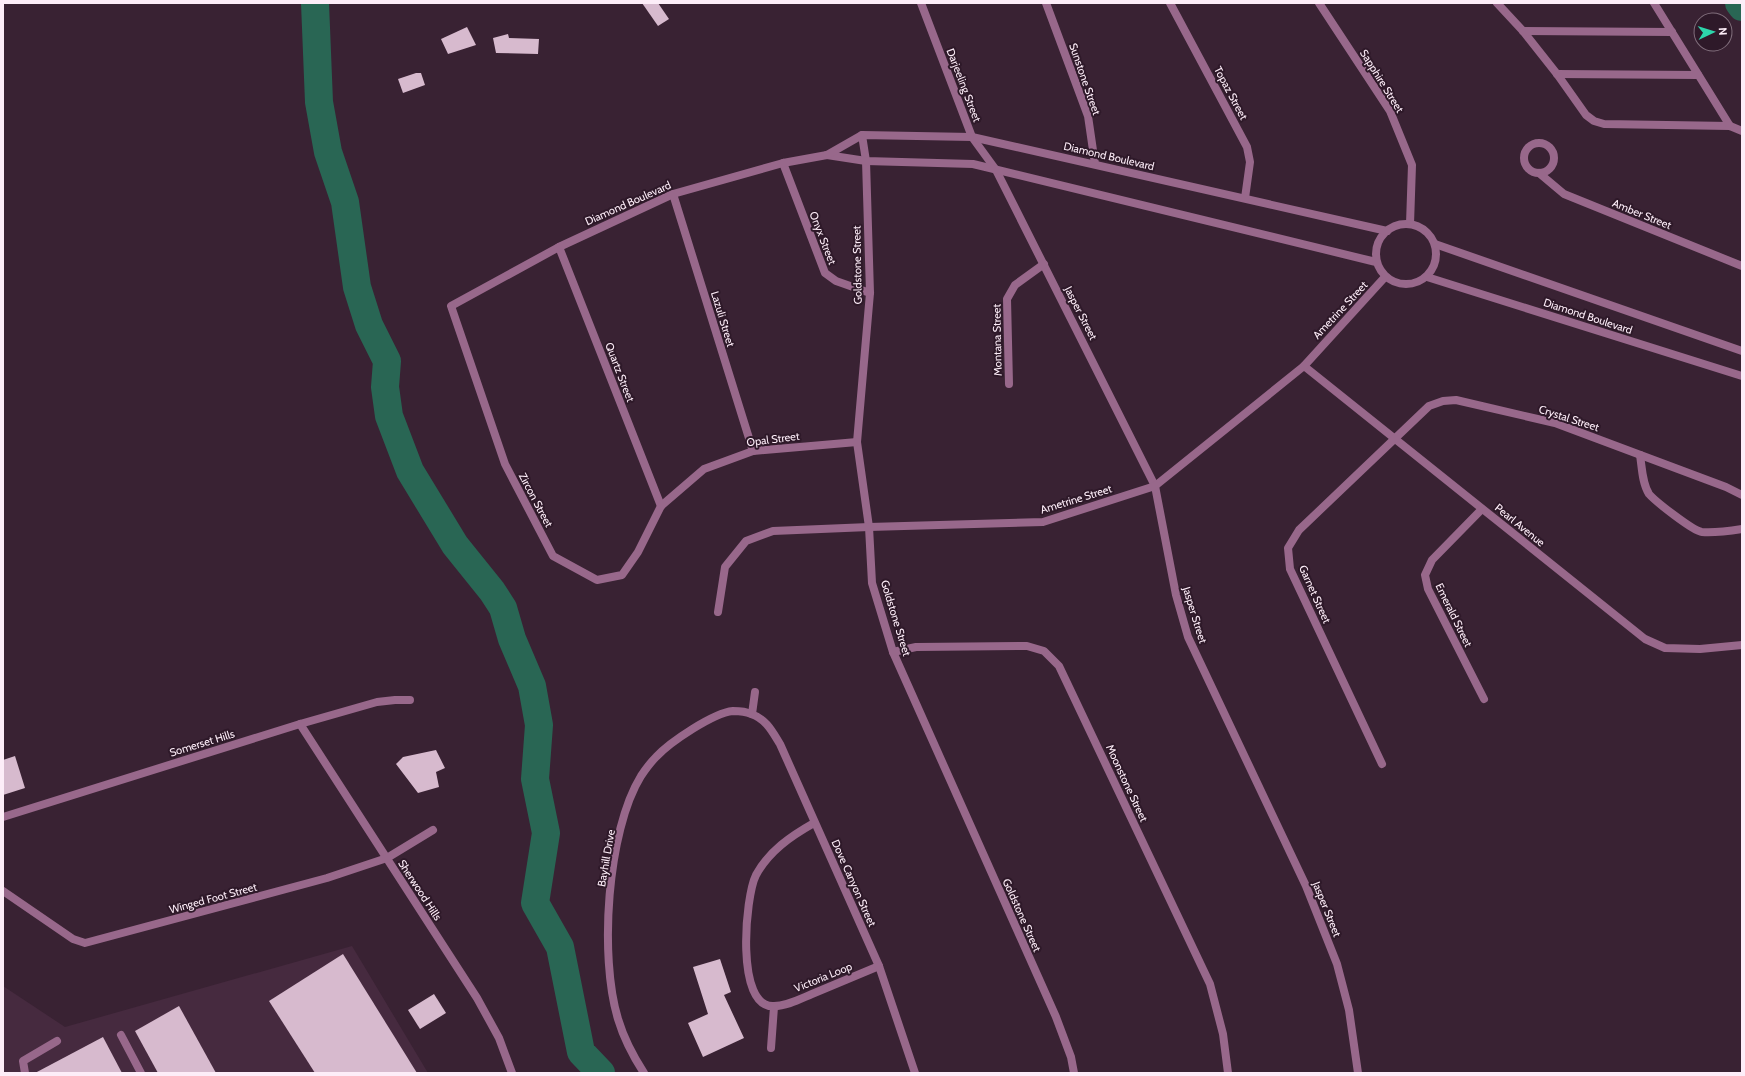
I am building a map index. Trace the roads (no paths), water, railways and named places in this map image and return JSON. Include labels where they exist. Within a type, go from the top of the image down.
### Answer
[{"type":"street","name":"Darjeeling Street","points":[[921,3],[972,137],[996,170]]},
{"type":"street","name":"Sunstone Street","points":[[1046,3],[1088,116],[1095,164]]},
{"type":"street","name":"Topaz Street","points":[[1170,3],[1247,147],[1250,162],[1244,198]]},
{"type":"street","name":"Sapphire Street","points":[[1319,3],[1390,111],[1412,165],[1410,224]]},
{"type":"street","points":[[1497,3],[1557,74],[1586,115],[1594,121],[1604,124],[1730,126],[1742,131]]},
{"type":"street","points":[[1654,3],[1730,126]]},
{"type":"street","points":[[1522,31],[1672,32]]},
{"type":"street","points":[[1557,74],[1698,75]]},
{"type":"street","name":"Diamond Boulevard","points":[[451,306],[559,247],[673,194],[783,163],[827,155],[862,135],[972,137],[1386,231]]},
{"type":"street","name":"Goldstone Street","points":[[862,135],[866,162],[870,293],[857,442],[869,527],[872,583],[893,652],[1056,1017],[1071,1058],[1074,1073]]},
{"type":"street","name":"Diamond Boulevard","points":[[827,155],[866,162],[973,164],[1376,262]]},
{"type":"street","name":"Onyx Street","points":[[783,163],[825,273],[836,281],[870,293]]},
{"type":"street","name":"Jasper Street","points":[[996,170],[1155,486],[1176,595],[1188,637],[1306,886],[1338,964],[1349,1010],[1358,1073]]},
{"type":"street","name":"Amber Street","points":[[1539,173],[1564,194],[1742,266]]},
{"type":"street","name":"Lazuli Street","points":[[673,194],[753,451]]},
{"type":"street","points":[[1402,224],[1410,224],[1425,231],[1435,244],[1436,261],[1427,277],[1420,282],[1411,285],[1402,285],[1385,277],[1376,262],[1377,245],[1386,231],[1402,224]]},
{"type":"street","name":"Diamond Boulevard","points":[[1435,244],[1742,351]]},
{"type":"street","name":"Quartz Street","points":[[559,247],[661,506]]},
{"type":"street","name":"Montana Street","points":[[1009,384],[1007,299],[1015,285],[1044,264]]},
{"type":"street","name":"Ametrine Street","points":[[718,612],[725,567],[746,541],[772,531],[1043,522],[1155,486],[1304,366],[1385,277]]},
{"type":"street","name":"Diamond Boulevard","points":[[1427,277],[1742,376]]},
{"type":"street","name":"Zircon Street","points":[[451,306],[505,464],[553,556],[597,580],[622,575],[638,552],[661,506]]},
{"type":"street","name":"Pearl Avenue","points":[[1304,366],[1645,639],[1665,648],[1700,649],[1742,645]]},
{"type":"street","name":"Crystal Street","points":[[1394,438],[1430,406],[1442,401],[1456,400],[1555,423],[1726,487],[1742,495]]},
{"type":"street","name":"Garnet Street","points":[[1382,764],[1290,569],[1288,548],[1299,530],[1394,438]]},
{"type":"street","name":"Opal Street","points":[[661,506],[704,468],[753,451],[857,442]]},
{"type":"street","points":[[1640,455],[1644,483],[1650,495],[1691,528],[1700,532],[1720,532],[1742,529]]},
{"type":"street","name":"Emerald Street","points":[[1482,509],[1432,560],[1425,575],[1428,589],[1484,699]]},
{"type":"street","name":"Moonstone Street","points":[[893,652],[916,646],[1027,646],[1044,651],[1059,666],[1210,984],[1223,1034],[1228,1073]]},
{"type":"street","points":[[752,714],[755,692]]},
{"type":"street","name":"Somerset Hills","points":[[3,817],[300,724],[377,702],[410,700]]},
{"type":"street","name":"Bayhill Drive","points":[[644,1073],[630,1051],[618,1018],[612,990],[608,952],[608,916],[612,875],[616,850],[625,817],[641,777],[656,757],[672,742],[713,717],[734,711],[752,714]]},
{"type":"street","name":"Dove Canyon Street","points":[[752,714],[767,723],[780,744],[879,966],[915,1073]]},
{"type":"street","name":"Sherwood Hills","points":[[300,724],[477,998],[499,1038],[512,1073]]},
{"type":"street","points":[[771,1048],[774,1006],[763,1004],[754,995],[747,964],[746,918],[750,895],[755,876],[765,859],[794,834],[814,823]]},
{"type":"street","name":"Winged Foot Street","points":[[3,891],[73,939],[85,942],[327,878],[386,858],[433,830]]},
{"type":"street","name":"Victoria Loop","points":[[774,1006],[793,1002],[879,966]]},
{"type":"street","points":[[121,1034],[141,1073]]},
{"type":"street","points":[[25,1073],[23,1061],[57,1041]]},
{"type":"waterway","points":[[315,3],[319,102],[328,152],[345,202],[357,287],[369,325],[387,361],[385,387],[389,416],[410,471],[455,545],[492,591],[503,608],[512,639],[532,686],[539,725],[535,779],[546,833],[535,903],[560,947],[581,1052],[601,1073]]},
{"type":"waterway","points":[[1739,3],[1742,7]]}]
